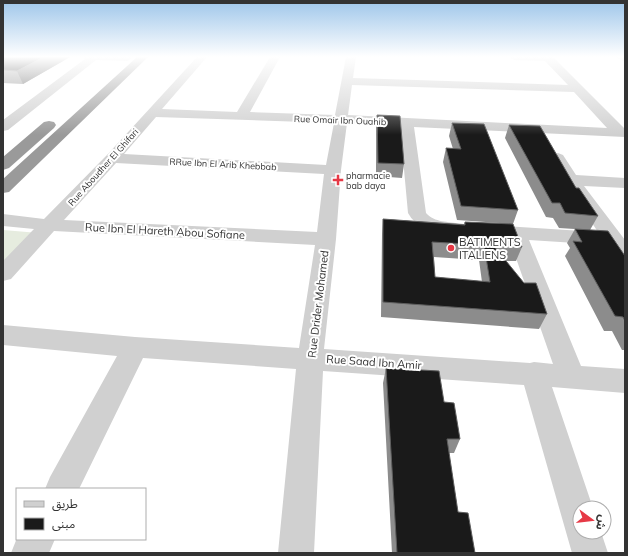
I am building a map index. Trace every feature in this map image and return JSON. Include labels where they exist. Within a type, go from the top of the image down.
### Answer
[{"type":"highway","points":[[80,98],[98,83]]},
{"type":"highway","points":[[3,188],[115,83]]},
{"type":"highway","points":[[3,165],[57,119]]},
{"type":"street","points":[[3,127],[60,83]]},
{"type":"street","name":"Rue Aboudher El Ghifari","points":[[3,274],[112,158],[179,83]]},
{"type":"street","points":[[241,116],[260,83]]},
{"type":"street","name":"Rue Drider Mohamed","points":[[296,553],[310,358],[326,239],[333,170],[347,83]]},
{"type":"street","points":[[404,83],[580,89]]},
{"type":"street","points":[[574,83],[622,132]]},
{"type":"street","name":"Rue Omair Ibn Ouahib","points":[[152,113],[622,132]]},
{"type":"street","points":[[407,123],[415,206],[419,219],[436,226],[614,239]]},
{"type":"street","points":[[541,129],[571,180],[625,255]]},
{"type":"street","name":"RRue Ibn El Arib Khebbab","points":[[112,158],[333,170]]},
{"type":"street","points":[[571,180],[625,183]]},
{"type":"street","name":"Rue Ibn El Hareth Abou Sofiane","points":[[3,220],[50,225],[326,239]]},
{"type":"street","points":[[518,233],[571,376]]},
{"type":"street","name":"Rue Saad Ibn Amir","points":[[3,335],[135,347],[534,373],[625,381]]},
{"type":"street","points":[[63,488],[135,347]]},
{"type":"street","points":[[534,373],[573,500]]},
{"type":"street","points":[[29,553],[36,540]]},
{"type":"street","points":[[586,540],[590,553]]},
{"type":"shaded area","points":[[3,230],[39,233],[3,272]]},
{"type":"building","points":[[377,115],[400,116],[404,164],[378,163]]},
{"type":"building","points":[[452,123],[484,124],[518,210],[461,206],[446,148],[461,149]]},
{"type":"building","points":[[509,125],[540,126],[576,188],[579,188],[598,216],[565,213],[560,203],[552,203]]},
{"type":"building","points":[[383,219],[465,225],[465,222],[513,224],[522,247],[493,245],[524,283],[536,283],[547,314],[383,302]],"holes":[[[432,242],[484,245],[490,282],[435,277]]]},
{"type":"building","points":[[575,229],[608,231],[625,256],[625,321],[623,317],[615,316],[573,241],[582,242]]},
{"type":"building","points":[[386,368],[439,371],[444,402],[454,403],[460,439],[447,439],[458,512],[468,513],[475,553],[397,553]]},
{"type":"place","name":"pharmacie bab daya","points":[[338,180]]},
{"type":"place","name":"BATIMENTS ITALIENS","points":[[451,248]]}]
